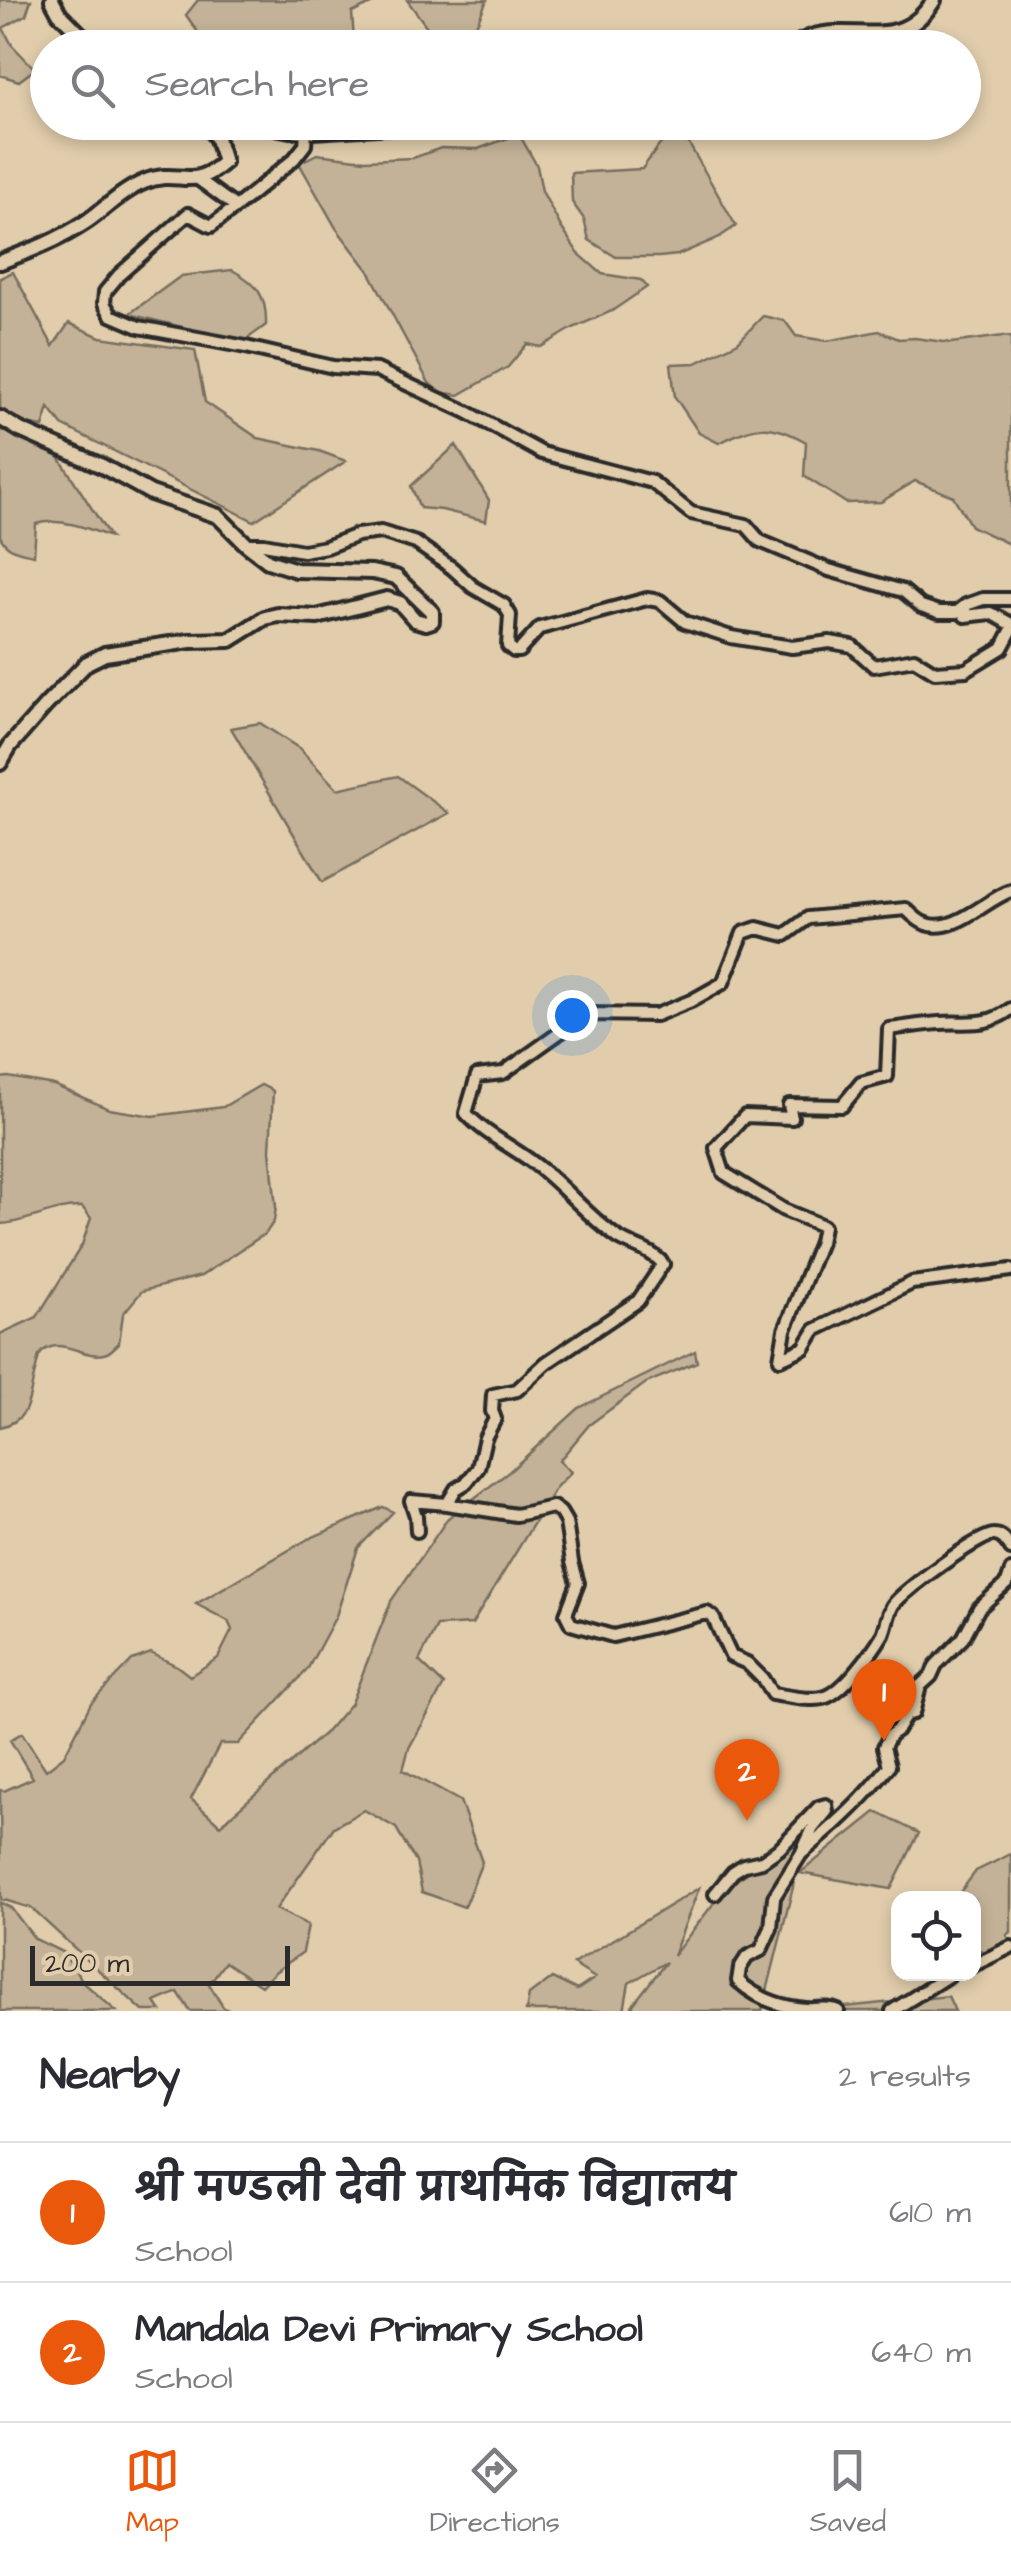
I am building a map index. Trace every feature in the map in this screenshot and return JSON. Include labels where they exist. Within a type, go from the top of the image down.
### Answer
[{"type":"main road","points":[[52,0],[76,30]]},
{"type":"main road","points":[[896,30],[923,17],[934,0]]},
{"type":"main road","points":[[0,262],[43,247],[144,181],[168,175],[208,176],[224,162],[217,140]]},
{"type":"main road","points":[[0,418],[151,493],[218,516],[268,561],[296,570],[372,572],[396,578],[432,612],[432,621],[426,623],[415,620],[400,603],[387,600],[317,617],[265,618],[230,640],[190,641],[105,654],[87,663],[46,705],[0,763]]},
{"type":"street","points":[[305,140],[294,160],[236,208],[211,226],[188,214],[119,275],[105,292],[104,303],[111,315],[139,328],[333,367],[377,370],[542,452],[652,482],[690,512],[746,524],[760,541],[828,570],[903,591],[921,606],[939,612],[957,612],[983,599],[1011,599]]},
{"type":"street","points":[[198,178],[236,208]]},
{"type":"street","points":[[246,544],[303,552],[357,535],[381,532],[416,543],[473,587],[504,605],[510,615],[508,646],[520,652],[540,628],[647,599],[660,601],[685,622],[731,637],[792,647],[830,642],[852,646],[874,666],[914,659],[935,672],[949,673],[966,670],[1002,648],[1011,627],[991,613],[965,616],[966,605]]},
{"type":"street","points":[[447,1504],[478,1468],[485,1438],[495,1419],[493,1395],[516,1390],[546,1363],[638,1301],[663,1264],[656,1255],[619,1239],[540,1168],[479,1128],[466,1113],[477,1076],[503,1072],[586,1014],[656,1015],[691,1002],[723,984],[743,933],[757,928],[785,935],[808,918],[906,909],[924,924],[937,925],[968,917],[1011,892]]},
{"type":"street","points":[[1011,1010],[997,1019],[974,1023],[889,1029],[887,1076],[861,1083],[842,1106],[789,1105],[792,1118],[745,1116],[716,1148],[724,1173],[784,1210],[823,1226],[785,1330],[780,1358],[804,1348],[815,1330],[912,1283],[1011,1270]]},
{"type":"street","points":[[417,1531],[411,1502],[516,1515],[553,1507],[566,1522],[578,1583],[566,1614],[571,1624],[613,1636],[707,1613],[717,1624],[731,1656],[747,1664],[772,1694],[800,1697],[826,1697],[836,1690],[862,1666],[882,1634],[892,1606],[976,1540],[993,1534],[1003,1538],[1011,1549]]},
{"type":"street","points":[[801,1854],[836,1826],[889,1766],[884,1747],[906,1714],[913,1713],[920,1686],[963,1638],[979,1608],[1007,1583],[1011,1571]]},
{"type":"street","points":[[715,1894],[733,1872],[779,1849],[819,1807],[826,1805],[827,1811],[774,1897],[771,1928],[760,1950],[747,1957],[740,1968],[738,1981],[753,1995],[774,2004],[810,2010],[826,2006],[838,2011]]},
{"type":"street","points":[[981,1961],[1011,1947]]},
{"type":"street","points":[[892,2011],[940,1981]]},
{"type":"shaded area","points":[[0,0],[31,0],[26,15],[3,28],[12,45],[30,64],[30,73],[19,81],[0,75]]},
{"type":"shaded area","points":[[198,0],[379,0],[352,13],[353,30],[196,30],[186,15]]},
{"type":"shaded area","points":[[407,0],[487,0],[474,30],[429,30]]},
{"type":"shaded area","points":[[503,140],[522,140],[537,166],[542,191],[578,253],[602,274],[641,280],[647,287],[612,311],[541,347],[527,344],[508,367],[459,395],[439,392],[429,383],[369,271],[336,228],[299,163],[317,154],[365,160],[413,158],[441,148],[478,149]]},
{"type":"shaded area","points":[[687,140],[736,226],[678,255],[616,257],[589,240],[584,219],[572,202],[571,173],[642,169],[661,143]]},
{"type":"shaded area","points":[[232,270],[254,285],[265,306],[266,325],[243,342],[129,314],[181,276]]},
{"type":"shaded area","points":[[13,272],[53,346],[69,323],[100,337],[195,350],[205,402],[258,438],[346,461],[254,521],[62,425],[49,408],[43,427],[25,424],[0,409],[0,278]]},
{"type":"shaded area","points":[[763,316],[785,321],[796,336],[827,341],[879,331],[899,339],[951,343],[1011,337],[1011,545],[971,526],[953,496],[915,481],[881,502],[846,503],[804,476],[806,442],[782,431],[753,429],[719,443],[699,433],[675,397],[671,364],[696,363],[738,342]]},
{"type":"shaded area","points":[[0,428],[57,454],[110,537],[73,524],[45,522],[36,524],[34,555],[9,547],[0,536]]},
{"type":"shaded area","points":[[456,445],[489,500],[486,521],[420,508],[411,486]]},
{"type":"shaded area","points":[[260,723],[300,749],[337,789],[398,776],[449,813],[322,882],[231,728]]},
{"type":"shaded area","points":[[0,1078],[54,1085],[109,1109],[153,1116],[223,1107],[261,1085],[273,1091],[270,1150],[276,1207],[274,1221],[266,1233],[201,1276],[142,1291],[123,1314],[119,1343],[108,1352],[90,1354],[63,1346],[46,1349],[39,1356],[23,1414],[0,1427],[0,1334],[37,1317],[82,1245],[91,1218],[82,1207],[71,1207],[0,1224]]},
{"type":"shaded area","points":[[695,1351],[697,1362],[646,1383],[589,1425],[559,1461],[571,1472],[556,1487],[472,1624],[437,1626],[419,1661],[444,1685],[409,1748],[403,1770],[460,1801],[482,1862],[464,1907],[422,1892],[416,1862],[396,1828],[364,1810],[334,1827],[276,1909],[308,1925],[303,1952],[261,1986],[225,1962],[209,1984],[223,2007],[230,2011],[190,2011],[178,1992],[155,2002],[161,2011],[143,2011],[31,1908],[1,1899],[0,1790],[33,1778],[10,1740],[22,1733],[46,1770],[64,1756],[91,1703],[132,1660],[151,1653],[190,1676],[218,1658],[232,1630],[228,1621],[196,1604],[308,1539],[383,1507],[393,1512],[358,1548],[336,1616],[307,1670],[238,1744],[220,1744],[191,1799],[220,1825],[327,1731],[351,1703],[391,1601],[448,1518],[510,1471],[579,1408]]},
{"type":"shaded area","points":[[876,1812],[919,1833],[891,1889],[800,1873]]},
{"type":"shaded area","points":[[797,1841],[793,1887],[762,2011],[637,2011],[632,2006],[666,1962],[629,1983],[624,2011],[526,2011],[529,1995],[552,1978],[577,1990],[595,1978],[573,1964],[699,1888],[673,1956],[727,1886]]},
{"type":"shaded area","points":[[1011,1854],[1011,1932],[1007,1935],[1011,1944],[989,1954],[981,1950],[981,1891],[961,1891],[976,1871]]},
{"type":"shaded area","points":[[0,1902],[11,1908],[35,1939],[64,1953],[84,1983],[116,2011],[0,2011]]},
{"type":"shaded area","points":[[948,1996],[955,2011],[807,2011]]},
{"type":"place","name":"श्री मण्डली देवी प्राथमिक विद्यालय","points":[[884,1741]]},
{"type":"place","name":"Mandala Devi Primary School","points":[[747,1821]]}]
